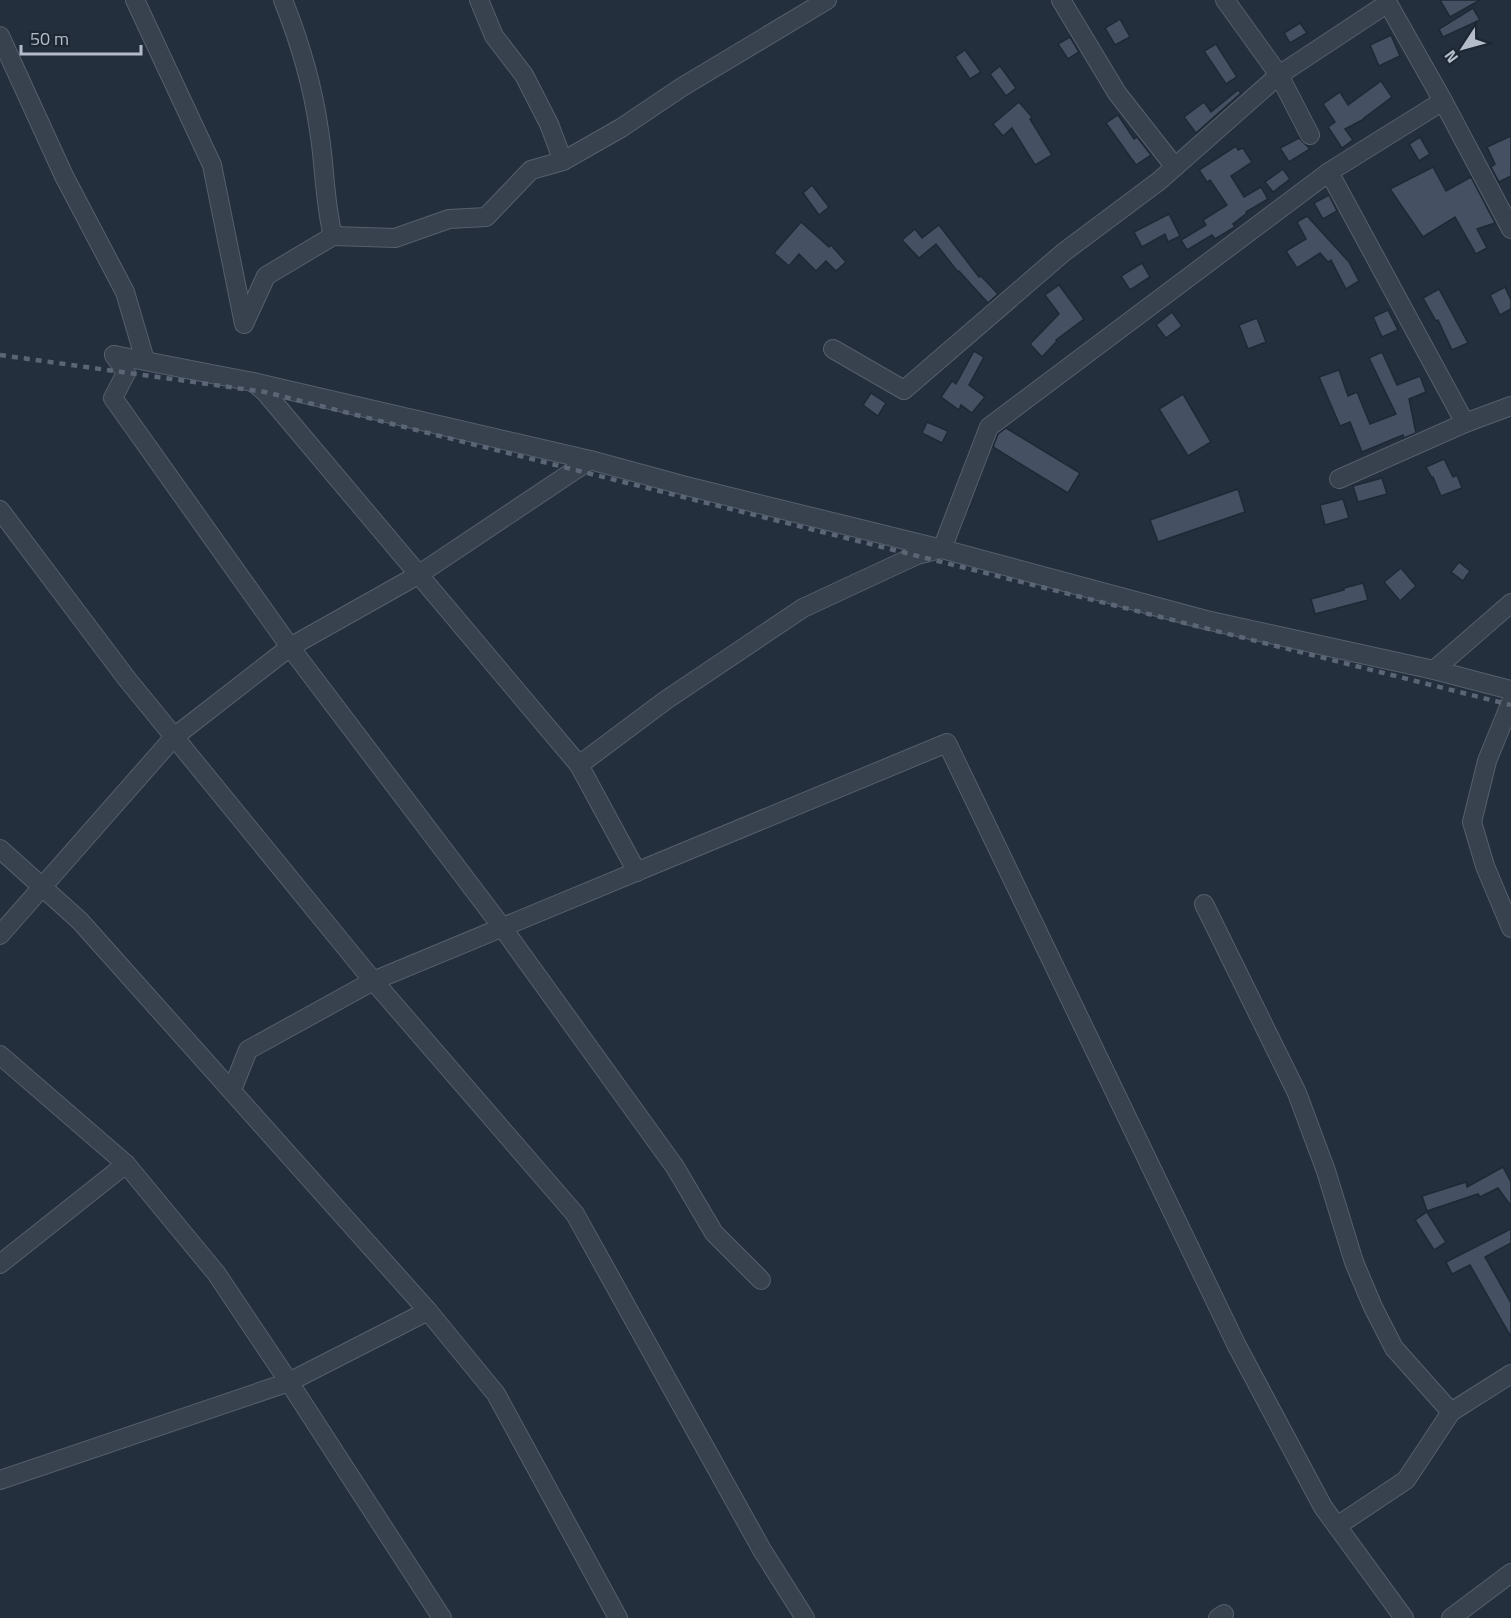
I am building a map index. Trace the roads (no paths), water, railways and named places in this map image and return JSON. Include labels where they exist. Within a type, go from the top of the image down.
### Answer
[{"type":"street","points":[[135,0],[212,165],[244,324],[266,276],[333,236],[395,238],[449,219],[486,217],[531,170],[563,161],[621,128],[682,87],[827,0]]},
{"type":"street","points":[[283,0],[296,31],[319,128],[326,210],[333,236]]},
{"type":"street","points":[[479,0],[495,36],[524,75],[549,124],[563,161]]},
{"type":"street","points":[[1061,0],[1118,93],[1175,167]]},
{"type":"street","points":[[1225,0],[1278,75],[1310,135]]},
{"type":"street","points":[[833,349],[904,390],[1064,252],[1159,181],[1278,75],[1387,2],[1511,229]]},
{"type":"street","points":[[0,36],[64,176],[125,292],[145,360]]},
{"type":"street","points":[[942,549],[989,427],[1329,172],[1443,101]]},
{"type":"street","points":[[1329,172],[1465,423]]},
{"type":"street","points":[[761,1281],[714,1233],[675,1167],[502,927],[290,647],[113,398],[126,373],[114,355],[253,382],[590,460],[942,549],[1206,620],[1434,670],[1511,690]]},
{"type":"street","points":[[253,382],[265,392],[579,765],[637,872]]},
{"type":"street","points":[[1339,479],[1465,423],[1511,406]]},
{"type":"street","points":[[0,935],[174,737],[290,647],[418,575],[590,460]]},
{"type":"street","points":[[0,510],[127,679],[174,737],[373,981],[574,1214],[762,1550],[805,1618]]},
{"type":"street","points":[[579,765],[666,700],[803,608],[916,555],[942,549]]},
{"type":"street","points":[[1434,670],[1511,603]]},
{"type":"street","points":[[1511,702],[1487,761],[1472,822],[1485,866],[1511,928]]},
{"type":"street","points":[[232,1090],[248,1050],[373,981],[947,743],[1237,1346],[1323,1507],[1404,1618]]},
{"type":"street","points":[[0,849],[80,921],[428,1311],[495,1394],[618,1618]]},
{"type":"street","points":[[1204,904],[1297,1094],[1326,1171],[1354,1262],[1373,1307],[1394,1348],[1451,1412]]},
{"type":"street","points":[[0,1055],[126,1164],[216,1273],[290,1382],[442,1618]]},
{"type":"street","points":[[0,1264],[126,1164]]},
{"type":"street","points":[[0,1480],[290,1382],[428,1311]]},
{"type":"street","points":[[1337,1526],[1406,1480],[1451,1412],[1511,1374]]},
{"type":"street","points":[[1451,1618],[1511,1573]]},
{"type":"railway","points":[[0,355],[265,392],[1511,705]]}]
